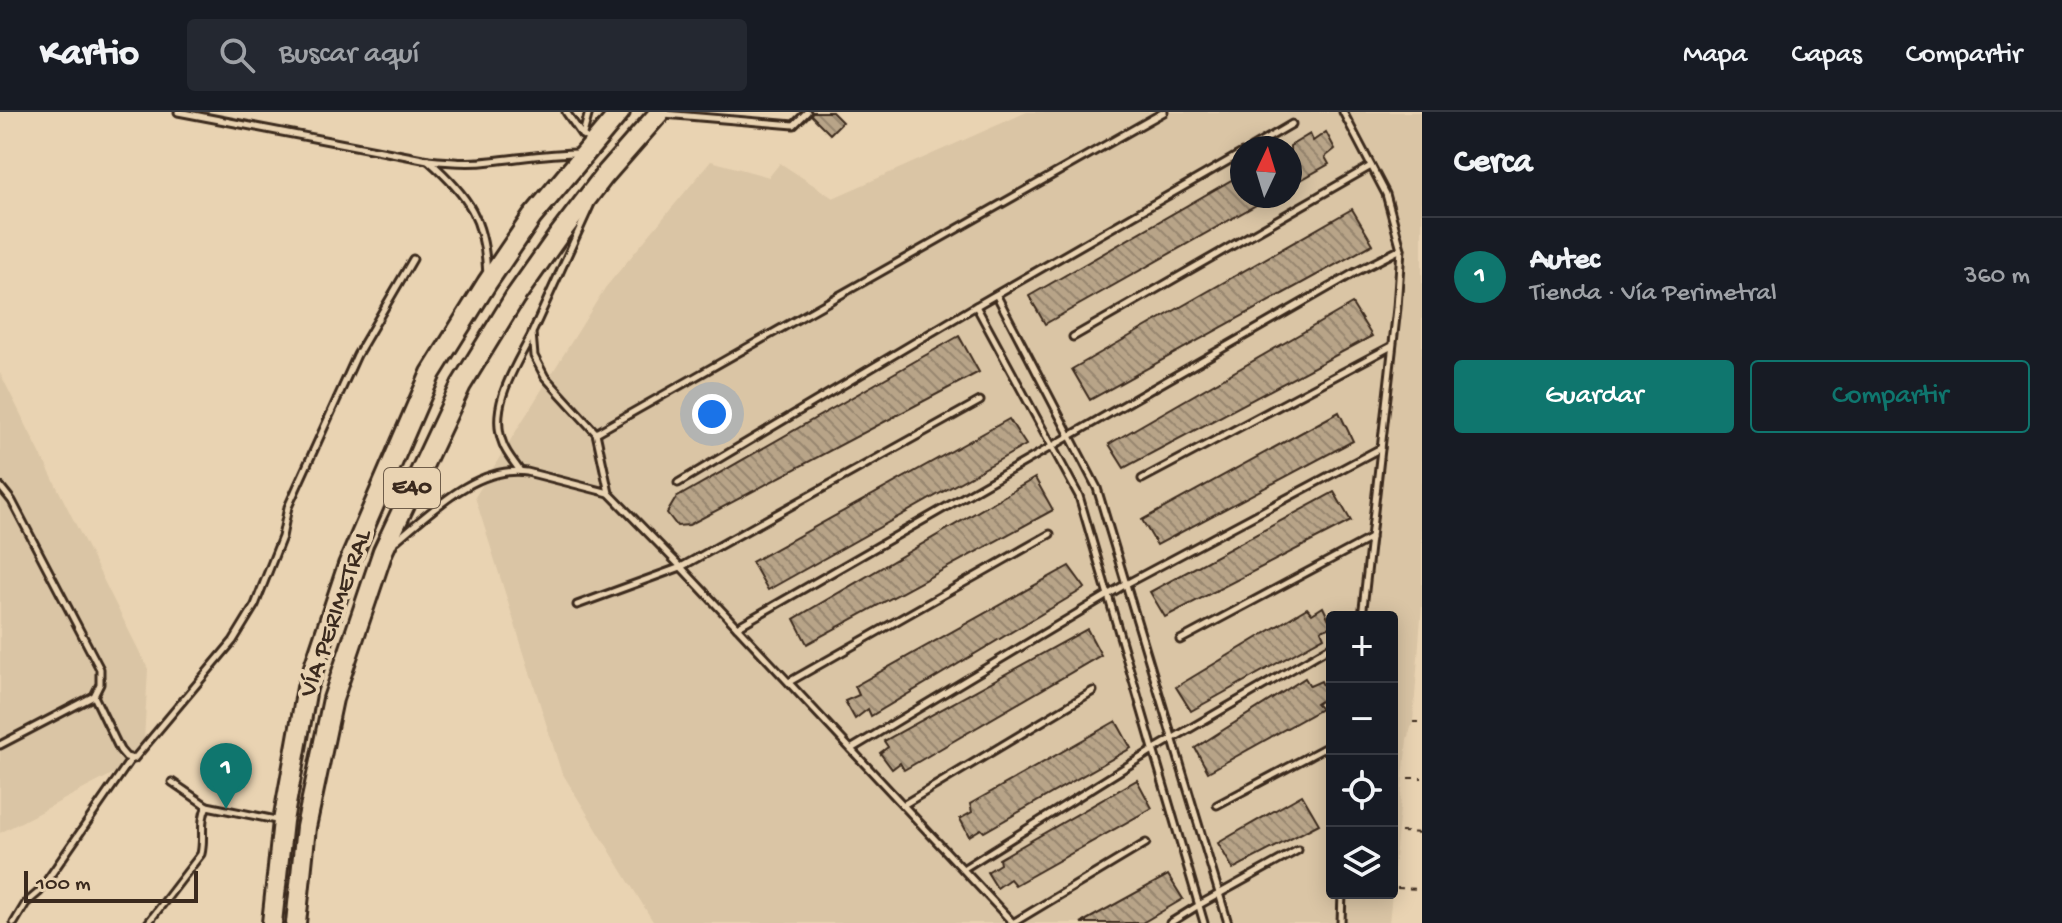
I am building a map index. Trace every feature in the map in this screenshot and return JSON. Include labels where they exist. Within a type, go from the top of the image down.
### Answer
[{"type":"highway","name":"VÍA PERIMETRAL","points":[[272,923],[283,821],[307,688],[348,565],[431,373],[532,217],[587,143],[620,112]]},
{"type":"highway","name":"VÍA PERIMETRAL","points":[[296,923],[306,827],[333,699],[383,551],[461,385],[515,297],[604,176],[660,113]]},
{"type":"lane","points":[[178,112],[428,160],[459,163],[491,162],[552,153],[587,143]]},
{"type":"lane","points":[[566,112],[587,143]]},
{"type":"lane","points":[[587,143],[589,112]]},
{"type":"lane","points":[[660,113],[794,125],[807,112]]},
{"type":"lane","points":[[596,433],[1164,112]]},
{"type":"lane","points":[[1343,112],[1386,194],[1401,249],[1363,611]]},
{"type":"lane","points":[[1272,136],[1292,124]]},
{"type":"lane","points":[[428,160],[455,183],[475,213],[486,247],[487,283]]},
{"type":"lane","points":[[678,483],[1230,160]]},
{"type":"lane","points":[[1073,337],[1371,166]]},
{"type":"lane","points":[[520,471],[502,443],[499,421],[502,397],[604,176]]},
{"type":"lane","points":[[737,627],[1401,249]]},
{"type":"lane","points":[[14,923],[131,759],[137,758],[233,641],[255,605],[282,537],[288,507],[337,398],[357,355],[413,259]]},
{"type":"lane","points":[[997,296],[1097,488],[1228,923]]},
{"type":"lane","points":[[976,306],[1079,496],[1204,923]]},
{"type":"lane","points":[[532,333],[534,356],[545,377],[596,433],[609,493]]},
{"type":"lane","points":[[1142,479],[1393,345]]},
{"type":"lane","points":[[577,605],[681,567],[980,401]]},
{"type":"lane","points":[[851,749],[1108,594],[1381,448]]},
{"type":"lane","points":[[383,551],[454,493],[490,476],[520,471],[609,493],[1013,923],[1146,843]]},
{"type":"lane","points":[[0,486],[12,501],[100,669],[100,684],[94,696],[0,745]]},
{"type":"lane","points":[[789,682],[1050,534]]},
{"type":"lane","points":[[1180,640],[1371,538]]},
{"type":"lane","points":[[963,869],[1153,750],[1326,650]]},
{"type":"lane","points":[[903,805],[1093,691]]},
{"type":"lane","points":[[94,696],[120,750],[131,759]]},
{"type":"lane","points":[[1217,805],[1326,747]]},
{"type":"lane","points":[[172,782],[207,806],[283,821]]},
{"type":"lane","points":[[148,923],[201,854],[207,806]]},
{"type":"lane","points":[[1170,923],[1298,850]]},
{"type":"lane","points":[[1341,923],[1342,899]]},
{"type":"path","points":[[1413,722],[1422,722]]},
{"type":"path","points":[[1408,778],[1422,778]]},
{"type":"path","points":[[1401,832],[1422,833]]},
{"type":"path","points":[[1398,888],[1422,889]]},
{"type":"shaded area","points":[[1027,112],[1422,112],[1422,605],[1413,722],[1407,739],[1398,829],[1398,611],[1326,611],[1326,899],[1391,899],[1389,923],[654,923],[561,771],[475,497],[605,288],[711,161],[769,177],[780,163],[833,198]]},
{"type":"shaded area","points":[[0,373],[148,669],[143,758],[0,833]]},
{"type":"building","points":[[812,112],[832,112],[842,122],[830,134],[811,115]]},
{"type":"building","points":[[1326,132],[1335,149],[1325,157],[1329,164],[1302,179],[1302,139],[1310,134],[1313,141]]},
{"type":"building","points":[[1230,181],[1230,208],[1251,208],[1045,324],[1029,296]]},
{"type":"building","points":[[1352,209],[1373,244],[1090,400],[1072,369]]},
{"type":"building","points":[[1352,304],[1372,336],[1124,468],[1109,444]]},
{"type":"building","points":[[959,336],[979,372],[689,525],[677,526],[667,513],[676,498]]},
{"type":"building","points":[[1339,412],[1353,441],[1157,545],[1142,520]]},
{"type":"building","points":[[1009,419],[1026,445],[768,590],[752,562]]},
{"type":"building","points":[[1035,478],[1053,510],[807,644],[794,619]]},
{"type":"building","points":[[1334,492],[1351,521],[1165,617],[1150,592]]},
{"type":"building","points":[[1069,566],[1085,588],[871,716],[868,709],[855,719],[845,701],[859,695],[855,686]]},
{"type":"building","points":[[1323,607],[1326,613],[1326,628],[1321,630],[1324,637],[1191,711],[1176,687],[1307,608],[1312,614]]},
{"type":"building","points":[[1087,629],[1101,655],[904,770],[900,763],[892,769],[880,753],[888,747],[884,741]]},
{"type":"building","points":[[1305,678],[1310,686],[1321,681],[1326,697],[1316,704],[1321,709],[1208,772],[1195,748]]},
{"type":"building","points":[[1116,721],[1131,748],[984,832],[981,829],[969,836],[960,819],[972,812],[970,804]]},
{"type":"building","points":[[1137,780],[1152,808],[1015,885],[1010,879],[997,888],[987,872],[1000,864],[999,859]]},
{"type":"building","points":[[1302,795],[1319,824],[1233,869],[1218,843]]},
{"type":"building","points":[[1168,875],[1183,899],[1142,923],[1081,923]]},
{"type":"place","name":"Autec","points":[[226,809]]}]
